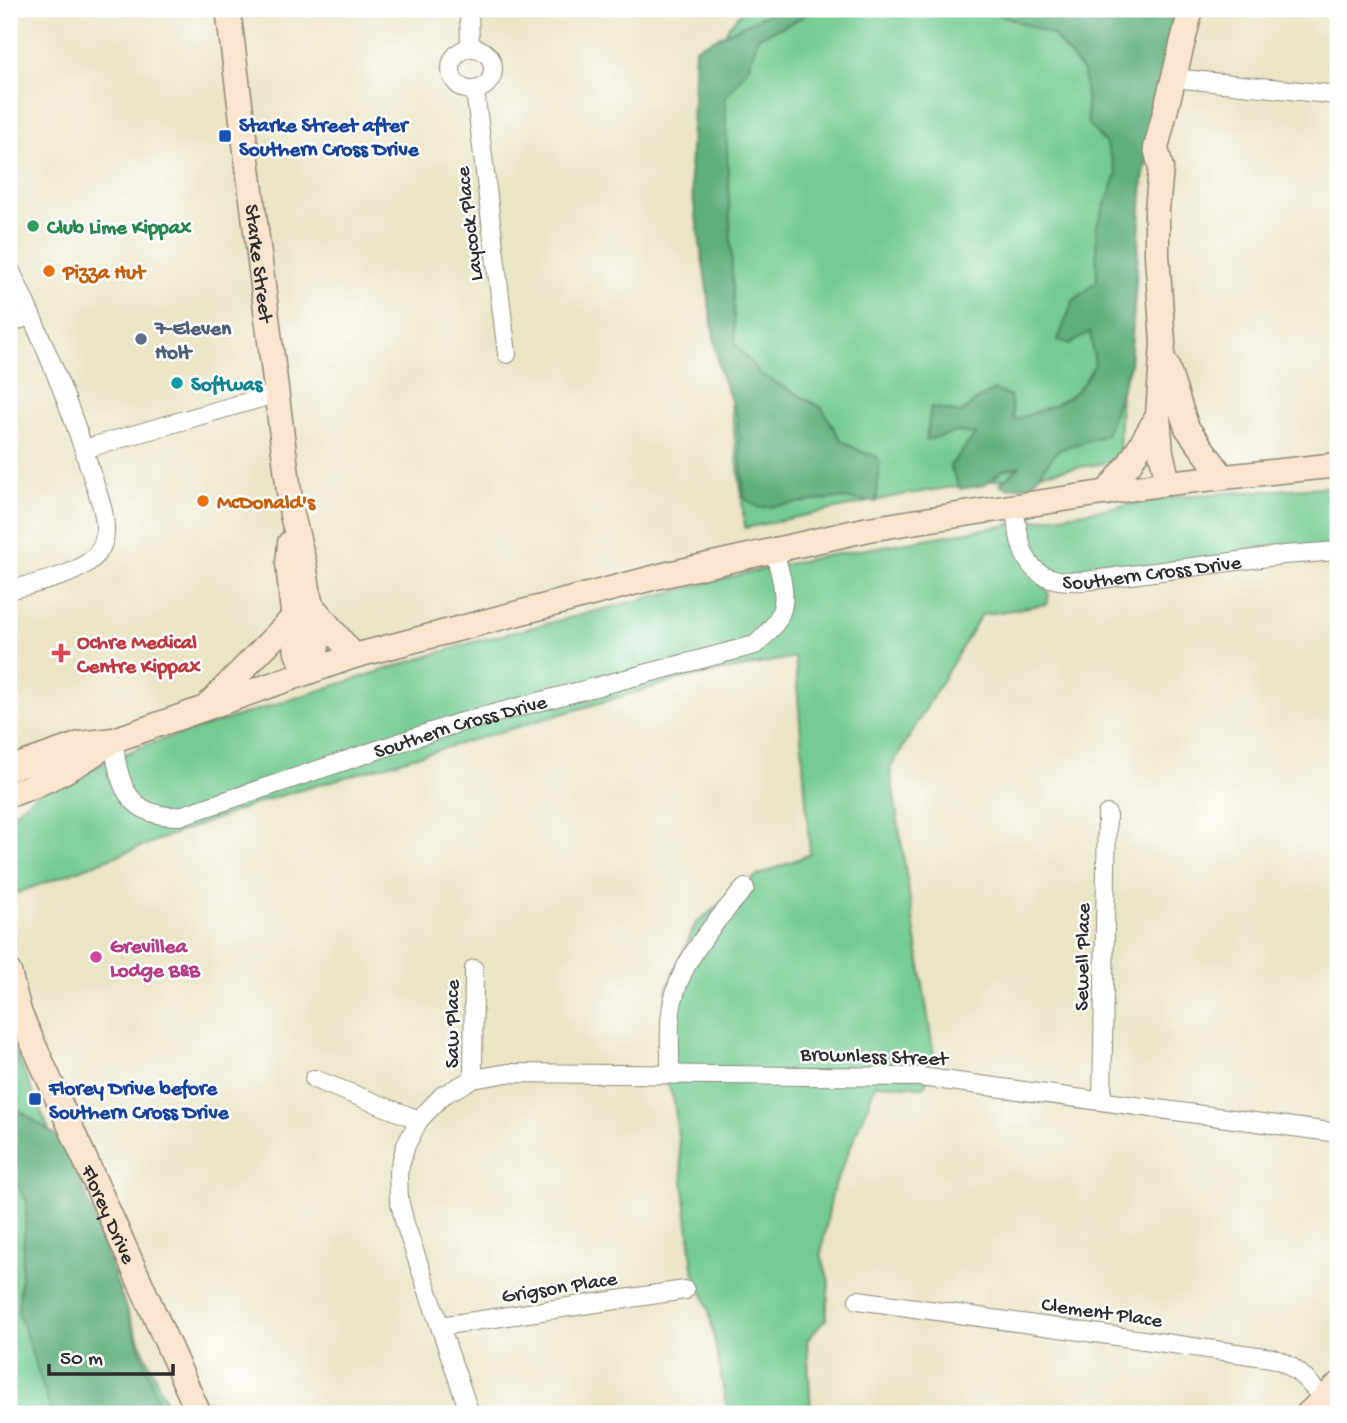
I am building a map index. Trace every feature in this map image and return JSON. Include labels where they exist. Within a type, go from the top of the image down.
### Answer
[{"type":"main road","name":"Starke Street","points":[[228,9],[292,515],[288,563],[302,612],[297,653],[308,672]]},
{"type":"main road","points":[[1182,79],[1191,9]]},
{"type":"main road","points":[[1168,483],[1175,450],[1164,354],[1157,255],[1161,168],[1156,148],[1208,9]]},
{"type":"main road","points":[[1164,354],[1158,416],[1161,452],[1168,483]]},
{"type":"main road","points":[[1164,354],[1187,428],[1223,477]]},
{"type":"main road","points":[[1106,493],[1130,463],[1158,416]]},
{"type":"main road","points":[[9,769],[80,744],[114,740],[354,656],[603,590],[774,550],[869,529],[1168,483],[1338,465]]},
{"type":"main road","points":[[206,707],[302,612],[354,656]]},
{"type":"main road","points":[[13,796],[87,761],[114,740]]},
{"type":"main road","name":"Florey Drive","points":[[9,972],[14,1004],[199,1414]]},
{"type":"street","points":[[469,9],[470,48]]},
{"type":"street","points":[[470,48],[485,52],[493,66],[489,82],[475,90],[459,86],[451,71],[456,56],[470,48]]},
{"type":"street","points":[[1182,79],[1338,95]]},
{"type":"street","name":"Laycock Place","points":[[475,90],[507,354]]},
{"type":"street","points":[[9,267],[68,404],[84,449],[104,522],[103,544],[90,562],[79,569],[9,590]]},
{"type":"street","points":[[9,324],[31,315]]},
{"type":"street","points":[[84,449],[275,394]]},
{"type":"street","name":"Southern Cross Drive","points":[[1014,507],[1025,559],[1047,578],[1056,580],[1085,581],[1284,555],[1338,551]]},
{"type":"street","name":"Southern Cross Drive","points":[[114,740],[116,769],[131,799],[160,817],[180,816],[458,723],[755,645],[780,617],[783,602],[784,587],[774,550]]},
{"type":"street","name":"Sewell Place","points":[[1102,1101],[1107,814]]},
{"type":"street","points":[[670,1074],[671,1016],[680,981],[707,931],[745,888]]},
{"type":"street","name":"Saw Place","points":[[473,1079],[474,969]]},
{"type":"street","name":"Brownless Street","points":[[470,1414],[405,1224],[398,1173],[419,1120],[443,1095],[473,1079],[508,1073],[920,1077],[1338,1133]]},
{"type":"street","points":[[314,1079],[419,1120]]},
{"type":"street","name":"Grigson Place","points":[[440,1326],[685,1290]]},
{"type":"street","name":"Clement Place","points":[[858,1300],[1272,1358],[1292,1366],[1323,1399]]},
{"type":"green space","points":[[744,9],[1162,9],[1127,148],[1119,461],[902,495],[745,528],[697,98],[728,27]]},
{"type":"green space","points":[[764,9],[816,9],[758,37],[749,66],[725,98],[735,344],[760,374],[822,408],[841,440],[862,452],[876,456],[880,463],[876,502],[838,498],[759,508],[744,498],[737,416],[719,369],[690,177],[695,48],[768,14]]},
{"type":"green space","points":[[985,9],[1024,9],[1045,18],[1061,9],[1110,9],[1111,16],[1125,9],[1178,9],[1143,180],[1130,365],[1106,435],[1058,450],[1031,485],[1007,488],[1000,484],[1020,466],[1003,470],[985,485],[960,489],[950,466],[976,434],[958,432],[926,440],[931,407],[961,413],[979,398],[995,390],[1010,396],[1014,420],[1065,399],[1081,385],[1095,364],[1090,332],[1070,344],[1058,340],[1073,301],[1097,281],[1096,228],[1117,174],[1106,144],[1088,124],[1084,73],[1053,35]]},
{"type":"green space","points":[[1338,486],[1338,551],[1085,581],[1028,563],[1049,594],[1047,604],[981,615],[890,769],[935,1063],[924,1087],[876,1084],[832,1193],[821,1254],[829,1282],[826,1319],[807,1340],[811,1414],[728,1414],[709,1310],[693,1268],[674,1101],[663,1070],[667,988],[696,923],[756,876],[810,854],[795,657],[678,680],[263,801],[9,896],[9,817],[41,790],[146,745],[470,643],[819,557],[1179,496]]},
{"type":"green space","points":[[9,1037],[171,1414],[9,1414]]},
{"type":"green space","points":[[9,1103],[68,1144],[163,1414],[52,1414],[18,1312],[27,1201],[9,1172]]},
{"type":"place","name":"Starke Street after Southern Cross Drive","points":[[225,136]]},
{"type":"place","name":"Club Lime Kippax","points":[[33,226]]},
{"type":"place","name":"Pizza Hut","points":[[49,271]]},
{"type":"place","name":"7-Eleven Holt","points":[[141,339]]},
{"type":"place","name":"Softwas","points":[[177,383]]},
{"type":"place","name":"McDonald's","points":[[203,501]]},
{"type":"place","name":"Ochre Medical Centre Kippax","points":[[61,653]]},
{"type":"place","name":"Grevillea Lodge B&B","points":[[96,957]]},
{"type":"place","name":"Florey Drive before Southern Cross Drive","points":[[35,1099]]}]
